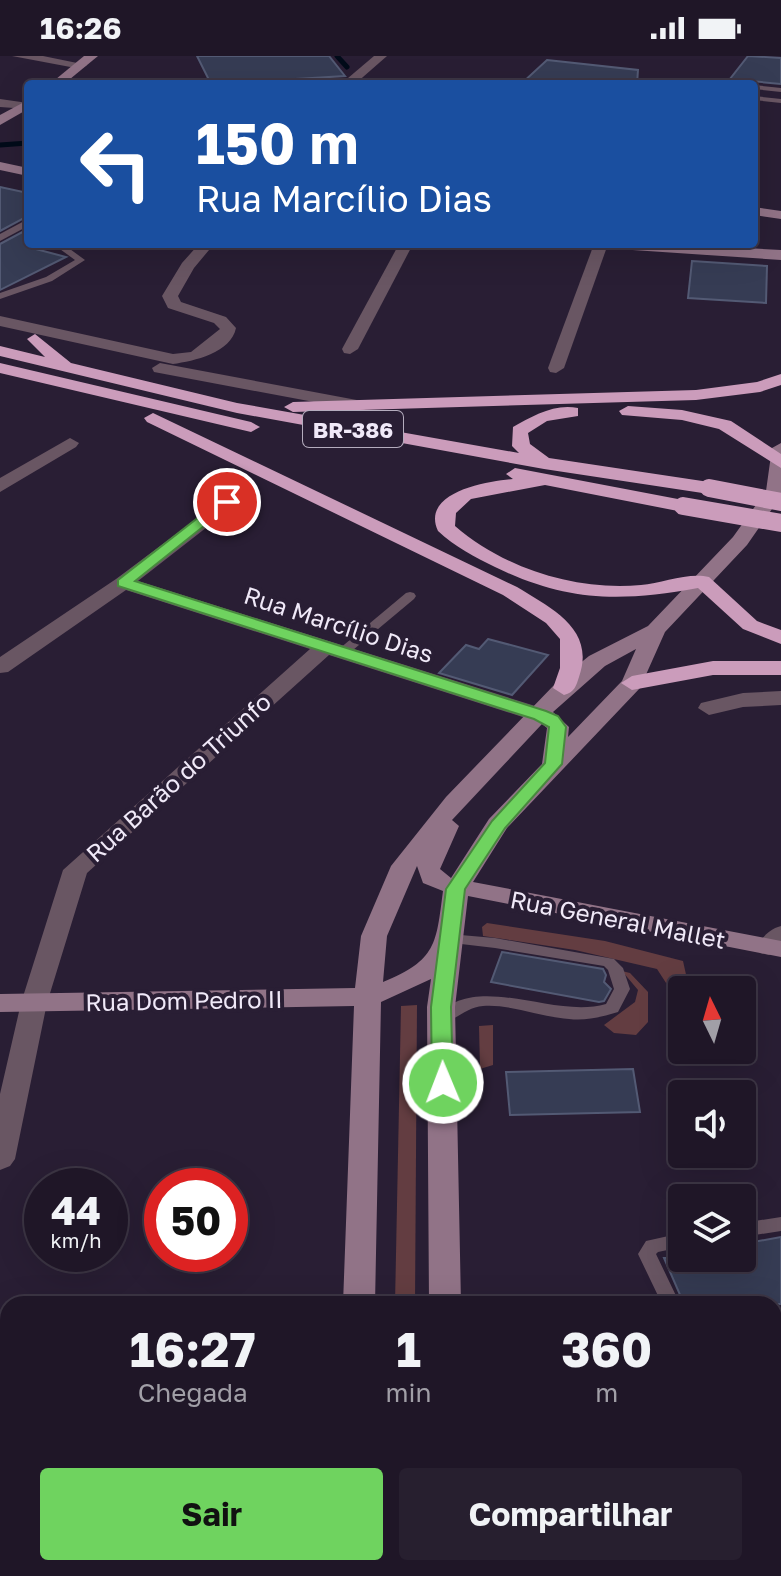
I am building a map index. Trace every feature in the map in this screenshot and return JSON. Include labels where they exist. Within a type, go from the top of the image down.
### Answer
[{"type":"highway","points":[[35,339],[66,367]]},
{"type":"highway","name":"BR-386","points":[[0,351],[237,408],[781,502]]},
{"type":"highway","name":"BR-386","points":[[0,368],[199,417],[781,523]]},
{"type":"highway","points":[[237,408],[696,395],[760,387],[781,379]]},
{"type":"highway","points":[[103,395],[510,591],[562,625],[572,641],[577,662],[564,688]]},
{"type":"highway","points":[[544,463],[521,446],[519,431],[542,417],[589,410],[653,412],[704,419],[744,435],[780,458]]},
{"type":"highway","points":[[567,484],[473,491],[448,505],[443,513],[445,527],[457,539],[537,582],[563,589],[596,594],[642,592],[702,581],[750,625],[781,638]]},
{"type":"highway","points":[[632,683],[713,668],[781,668]]},
{"type":"main road","points":[[61,80],[92,56]]},
{"type":"main road","points":[[0,121],[24,108]]},
{"type":"main road","points":[[0,166],[24,171]]},
{"type":"main road","points":[[758,212],[781,215]]},
{"type":"main road","points":[[667,248],[781,255]]},
{"type":"main road","points":[[359,1296],[368,997],[374,936],[400,871],[454,802],[564,688],[597,661],[655,630],[740,541],[775,491],[780,458]]},
{"type":"main road","points":[[445,1296],[442,1020],[456,889],[498,824],[632,683],[655,630]]},
{"type":"main road","points":[[540,715],[552,720],[558,727],[553,764]]},
{"type":"main road","points":[[454,802],[428,869],[432,878],[456,889]]},
{"type":"main road","name":"Rua General Mallet","points":[[456,889],[777,943]]},
{"type":"main road","name":"Rua Dom Pedro II","points":[[0,1003],[368,997],[417,979],[436,965],[449,942]]},
{"type":"street","points":[[18,56],[81,65]]},
{"type":"street","points":[[352,80],[381,56]]},
{"type":"street","points":[[0,103],[24,106]]},
{"type":"street","points":[[0,321],[183,359],[196,356],[227,334],[228,328],[220,320],[174,305],[170,296],[174,285],[204,248]]},
{"type":"street","points":[[350,349],[404,248]]},
{"type":"street","points":[[556,368],[601,248]]},
{"type":"street","points":[[0,330],[226,383],[362,406]]},
{"type":"street","points":[[0,486],[70,443]]},
{"type":"street","points":[[0,667],[123,583],[227,502]]},
{"type":"street","name":"Rua Marcílio Dias","points":[[123,583],[540,715]]},
{"type":"street","name":"Rua Barão do Triunfo","points":[[0,1159],[34,1003],[75,870],[334,649]]},
{"type":"street","points":[[709,708],[743,700],[781,698]]},
{"type":"lane","points":[[758,87],[781,90]]},
{"type":"lane","points":[[758,98],[781,101]]},
{"type":"lane","points":[[0,238],[24,224]]},
{"type":"lane","points":[[0,296],[49,279],[81,260],[63,248]]},
{"type":"lane","points":[[334,649],[410,596]]},
{"type":"lane","points":[[442,1020],[457,1007],[481,999],[591,1014],[612,1008],[622,989],[615,968],[609,962],[495,943],[449,942]]},
{"type":"lane","points":[[756,1228],[781,1224]]},
{"type":"lane","points":[[667,1296],[647,1254],[652,1246],[668,1243]]},
{"type":"shaded area","points":[[487,923],[605,941],[683,961],[686,976],[668,976],[668,986],[657,969],[575,950],[483,936],[482,927]]},
{"type":"shaded area","points":[[622,971],[630,973],[648,992],[648,1022],[636,1035],[614,1033],[604,1025],[635,1002],[638,990]]},
{"type":"shaded area","points":[[417,1005],[415,1296],[395,1296],[401,1006]]},
{"type":"shaded area","points":[[493,1025],[493,1065],[480,1069],[479,1026]]},
{"type":"building","points":[[197,56],[329,56],[345,76],[278,80],[209,80]]},
{"type":"building","points":[[748,56],[781,58],[781,84],[730,79]]},
{"type":"building","points":[[547,60],[638,70],[637,80],[525,80]]},
{"type":"building","points":[[0,187],[24,192],[24,218],[0,231]]},
{"type":"building","points":[[24,231],[24,248],[66,257],[0,290],[0,244]]},
{"type":"building","points":[[692,261],[767,266],[766,303],[688,298]]},
{"type":"building","points":[[488,639],[548,655],[512,695],[439,673],[466,645],[479,649]]},
{"type":"building","points":[[502,952],[603,969],[606,975],[604,982],[611,989],[604,1001],[599,1002],[491,982]]},
{"type":"building","points":[[633,1069],[640,1112],[510,1115],[506,1072]]},
{"type":"building","points":[[781,1237],[781,1296],[681,1296],[670,1272],[756,1272],[756,1241]]},
{"type":"waterway","points":[[337,56],[347,67]]},
{"type":"waterway","points":[[0,145],[24,143]]},
{"type":"route","points":[[227,502],[123,583],[540,715],[552,720],[558,727],[553,764],[498,824],[456,889],[441,1007],[443,1083]]}]
